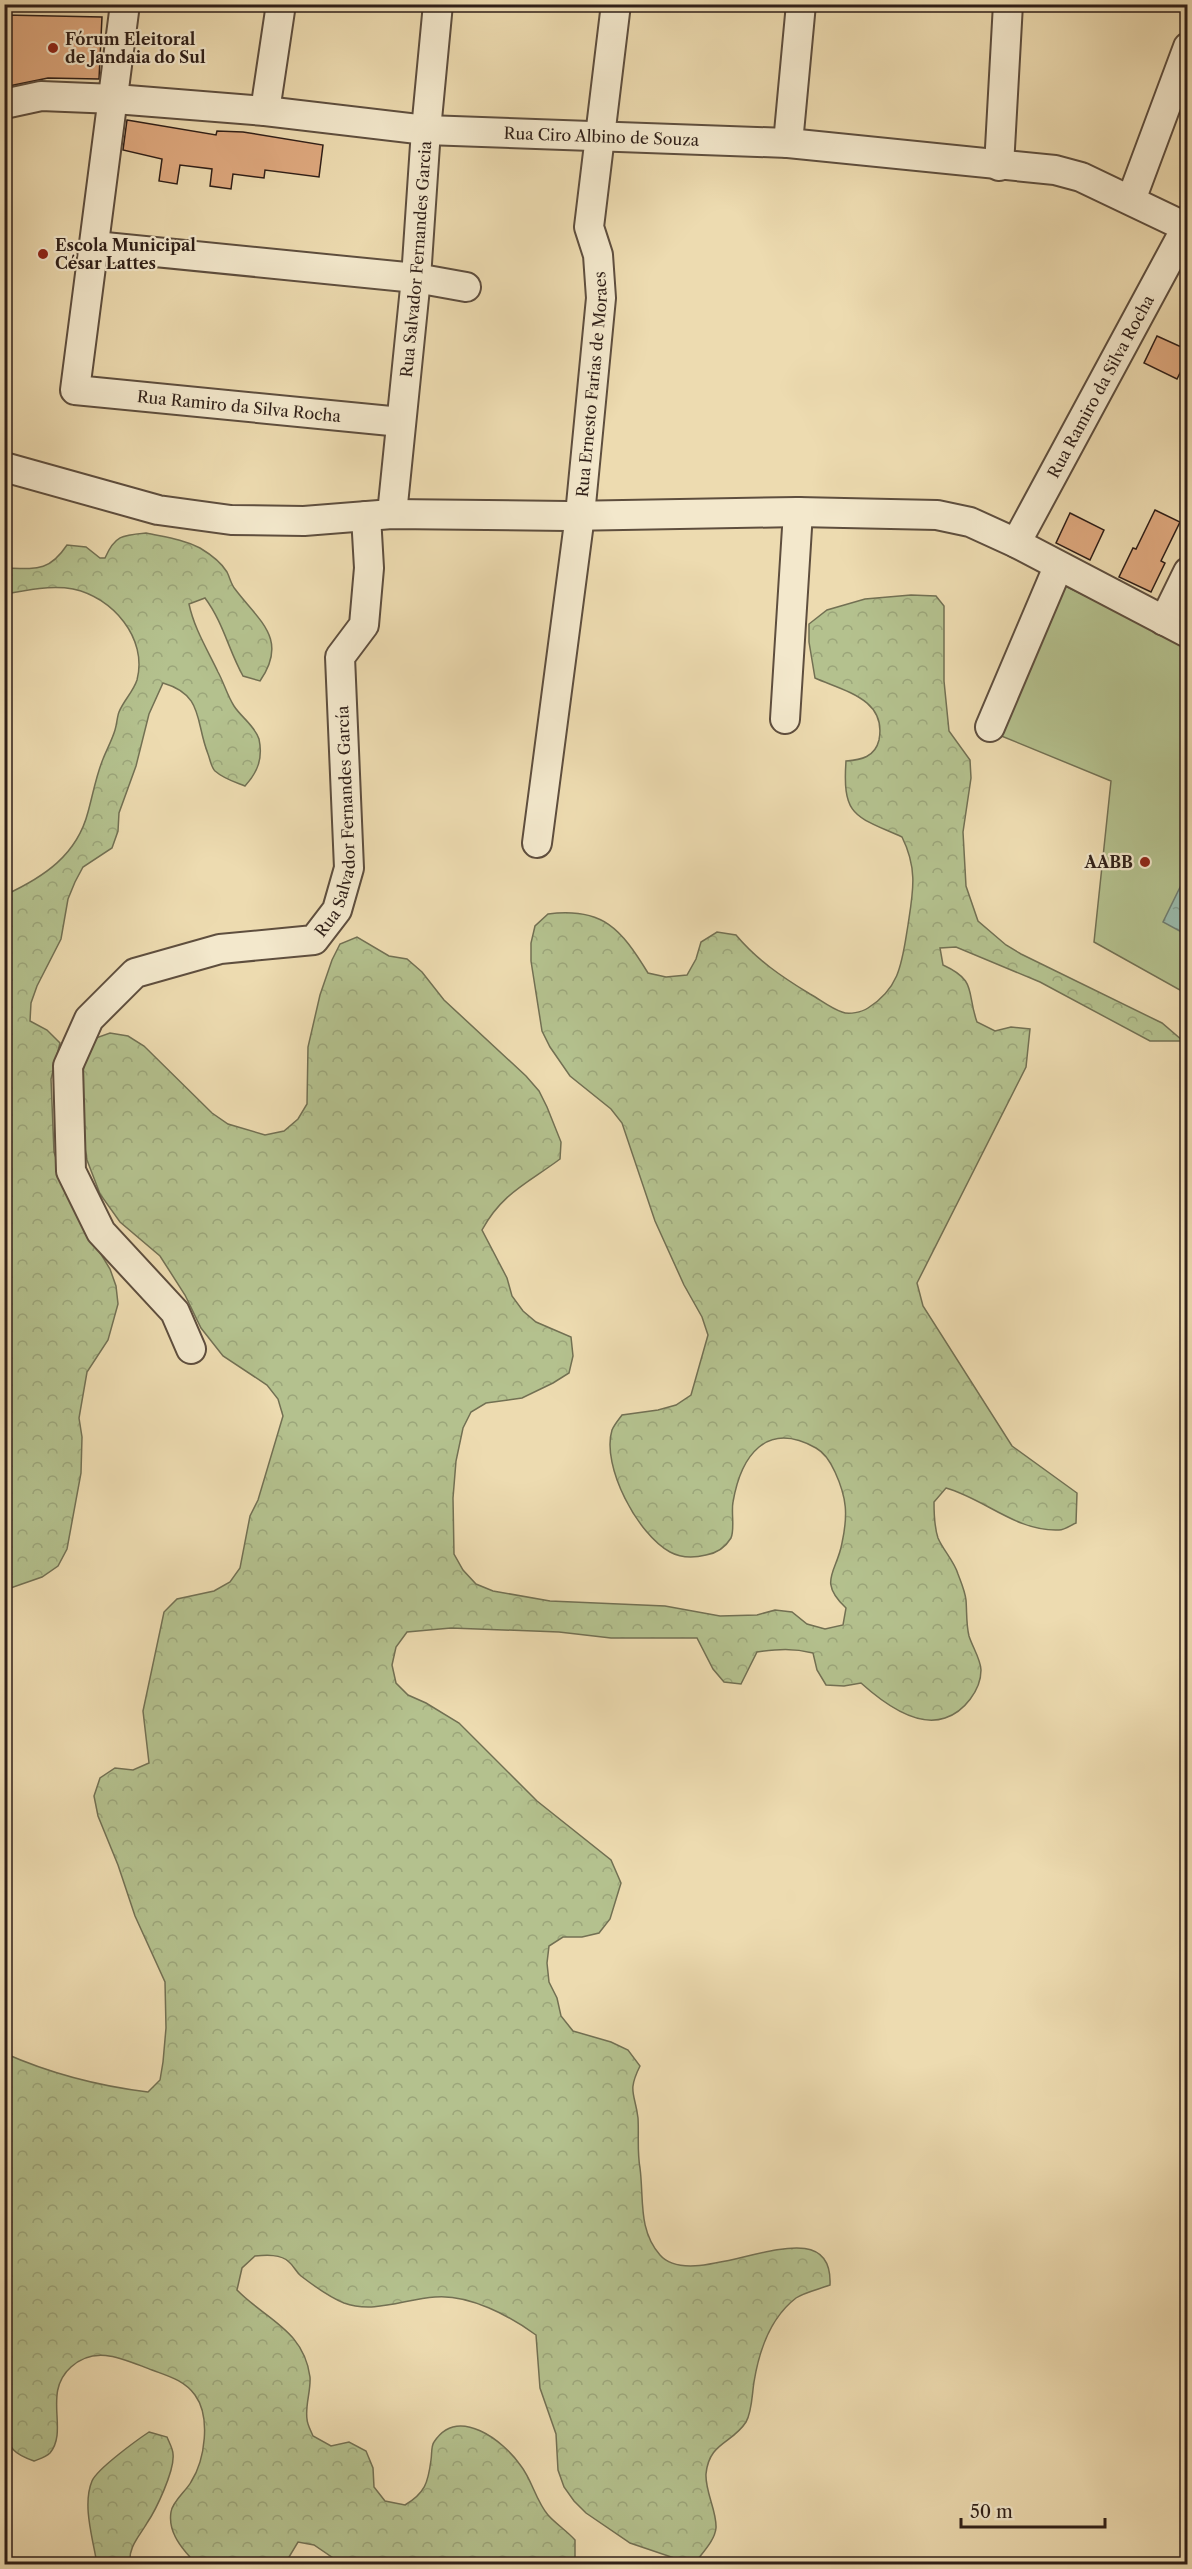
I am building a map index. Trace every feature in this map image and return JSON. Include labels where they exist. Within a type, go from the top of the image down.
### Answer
[{"type":"street","points":[[125,4],[95,246],[416,278],[466,287]]},
{"type":"street","points":[[265,111],[281,4]]},
{"type":"street","name":"Rua Salvador Fernandes Garcia","points":[[379,515],[401,422],[416,278],[426,130],[438,4]]},
{"type":"street","name":"Rua Ernesto Farias de Moraes","points":[[537,843],[580,515],[602,298],[598,255],[588,227],[616,4]]},
{"type":"street","points":[[788,143],[801,4]]},
{"type":"street","points":[[999,166],[1008,4]]},
{"type":"street","points":[[1131,200],[1188,46]]},
{"type":"street","name":"Rua Ciro Albino de Souza","points":[[4,104],[41,96],[114,99],[265,111],[426,130],[788,143],[1055,170],[1081,177],[1187,228]]},
{"type":"street","name":"Rua Ramiro da Silva Rocha","points":[[1016,543],[1187,228]]},
{"type":"street","name":"Rua Ramiro da Silva Rocha","points":[[95,246],[75,390],[401,422]]},
{"type":"street","points":[[4,467],[158,510],[231,520],[304,521],[379,515],[798,512],[937,515],[970,522],[1016,543],[1176,627],[1188,572]]},
{"type":"street","points":[[785,719],[798,512]]},
{"type":"street","name":"Rua Salvador Fernandes García","points":[[191,1349],[175,1312],[101,1232],[71,1172],[68,1066],[89,1019],[135,973],[220,949],[314,940],[337,910],[350,868],[340,657],[364,625],[369,568],[379,515]]},
{"type":"street","points":[[990,727],[1058,567]]},
{"type":"green space","points":[[146,533],[187,542],[215,558],[225,568],[234,587],[267,631],[272,653],[260,681],[243,676],[217,617],[205,598],[189,604],[197,630],[232,702],[257,734],[260,759],[256,770],[245,786],[218,774],[212,765],[192,702],[176,688],[163,683],[149,714],[136,766],[119,813],[118,831],[112,848],[83,867],[75,882],[68,899],[61,939],[31,1003],[30,1021],[47,1030],[60,1043],[51,1079],[54,1152],[72,1206],[110,1269],[116,1286],[118,1304],[108,1340],[87,1372],[79,1418],[82,1437],[81,1473],[67,1549],[58,1566],[42,1577],[5,1590],[5,895],[46,872],[76,841],[88,812],[98,772],[114,734],[119,712],[137,680],[139,664],[132,635],[124,622],[101,601],[87,593],[65,588],[39,588],[5,594],[5,568],[41,567],[54,560],[67,545],[86,547],[100,558],[105,558],[116,541],[131,535]]},
{"type":"green space","name":"AABB","points":[[1063,585],[1187,645],[1187,994],[1094,942],[1111,781],[999,735]]},
{"type":"green space","points":[[911,595],[936,596],[944,606],[944,681],[949,731],[970,760],[971,778],[963,832],[966,886],[978,921],[1006,945],[1021,954],[1162,1023],[1183,1041],[1150,1041],[1040,982],[956,947],[940,948],[943,965],[962,976],[969,988],[977,1022],[995,1031],[1011,1027],[1030,1029],[1026,1067],[917,1283],[923,1306],[1012,1446],[1077,1493],[1076,1523],[1059,1530],[1029,1526],[946,1488],[934,1502],[937,1534],[963,1587],[969,1636],[981,1670],[978,1685],[970,1699],[959,1711],[945,1718],[934,1720],[911,1716],[889,1705],[861,1683],[844,1686],[826,1685],[817,1670],[813,1653],[806,1651],[757,1652],[741,1684],[724,1682],[713,1669],[697,1638],[611,1638],[559,1632],[451,1628],[407,1632],[396,1647],[392,1665],[396,1683],[408,1695],[459,1723],[537,1801],[611,1860],[621,1883],[610,1919],[599,1933],[582,1937],[563,1937],[549,1946],[547,1963],[549,1982],[557,1998],[561,2016],[573,2031],[611,2042],[628,2050],[640,2066],[633,2092],[638,2118],[643,2214],[648,2235],[660,2255],[678,2265],[702,2265],[787,2248],[810,2250],[825,2260],[830,2285],[796,2298],[779,2315],[767,2336],[759,2359],[748,2418],[740,2429],[716,2449],[708,2463],[706,2481],[715,2515],[714,2536],[698,2559],[680,2560],[630,2543],[586,2513],[564,2487],[558,2470],[556,2434],[540,2388],[536,2335],[502,2314],[461,2299],[435,2297],[367,2307],[344,2303],[306,2280],[286,2259],[255,2256],[242,2268],[237,2290],[292,2336],[300,2348],[310,2377],[307,2414],[313,2436],[331,2446],[349,2442],[366,2451],[373,2468],[374,2487],[385,2501],[405,2505],[424,2487],[433,2444],[444,2431],[455,2427],[468,2427],[480,2431],[504,2446],[521,2466],[544,2509],[575,2540],[575,2558],[572,2564],[342,2564],[314,2545],[298,2542],[289,2557],[288,2564],[189,2564],[190,2557],[178,2542],[173,2531],[171,2512],[196,2473],[203,2451],[204,2426],[200,2404],[191,2390],[181,2382],[111,2356],[90,2356],[71,2367],[58,2388],[57,2434],[50,2453],[34,2461],[22,2456],[10,2446],[4,2428],[4,2053],[56,2073],[130,2089],[148,2092],[160,2080],[166,2028],[165,1982],[135,1916],[98,1816],[94,1796],[100,1778],[115,1768],[133,1770],[149,1763],[143,1711],[164,1612],[177,1599],[214,1591],[230,1582],[240,1568],[250,1516],[258,1500],[283,1416],[278,1399],[267,1385],[223,1356],[201,1328],[185,1295],[160,1256],[120,1222],[100,1194],[87,1160],[84,1143],[85,1055],[93,1039],[110,1033],[128,1036],[144,1046],[212,1113],[228,1124],[265,1135],[284,1131],[298,1119],[307,1104],[308,1047],[320,995],[340,944],[357,937],[389,956],[407,959],[422,972],[444,1000],[526,1076],[539,1091],[561,1142],[560,1159],[507,1198],[482,1230],[507,1278],[512,1296],[523,1311],[536,1322],[571,1337],[573,1356],[569,1373],[553,1383],[522,1398],[486,1403],[471,1412],[463,1428],[456,1461],[453,1498],[454,1554],[463,1570],[476,1584],[493,1591],[550,1601],[665,1606],[720,1616],[757,1615],[775,1610],[792,1612],[807,1624],[825,1629],[843,1625],[846,1608],[832,1591],[831,1576],[840,1553],[844,1533],[846,1515],[844,1499],[832,1465],[816,1448],[798,1440],[783,1438],[759,1447],[742,1470],[737,1485],[731,1538],[723,1547],[710,1554],[688,1557],[670,1552],[646,1531],[625,1498],[612,1462],[610,1445],[613,1428],[622,1415],[676,1405],[691,1395],[708,1335],[702,1317],[684,1285],[655,1221],[622,1123],[611,1109],[570,1076],[542,1031],[531,961],[531,943],[535,926],[548,914],[583,914],[597,918],[619,933],[648,973],[666,977],[687,975],[696,959],[701,942],[717,932],[736,935],[770,968],[838,1010],[845,1013],[859,1012],[879,1000],[894,982],[901,962],[913,891],[912,870],[902,837],[863,819],[850,805],[845,780],[846,761],[857,760],[871,754],[879,740],[880,726],[870,706],[861,698],[815,678],[809,642],[809,624],[827,610],[865,599]]},
{"type":"green space","points":[[149,2432],[167,2437],[172,2450],[173,2461],[164,2490],[151,2517],[132,2547],[130,2564],[97,2564],[88,2511],[92,2481],[109,2462]]},
{"type":"water","points":[[1187,873],[1188,935],[1163,922]]},
{"type":"building","name":"Fórum Eleitoral de Jandaia do Sul","points":[[4,15],[102,17],[99,79],[48,78],[4,87]]},
{"type":"building","points":[[127,120],[216,135],[217,131],[243,132],[323,145],[319,177],[265,170],[264,178],[233,174],[231,189],[210,186],[212,169],[180,165],[177,184],[159,181],[162,159],[123,150]]},
{"type":"building","points":[[1157,336],[1188,350],[1188,357],[1177,379],[1144,363]]},
{"type":"building","points":[[1155,510],[1180,522],[1161,561],[1165,563],[1151,592],[1119,577]]},
{"type":"building","points":[[1070,513],[1104,530],[1090,560],[1056,543]]},
{"type":"place","name":"Fórum Eleitoral de Jandaia do Sul","points":[[53,48]]},
{"type":"place","name":"Escola Municipal César Lattes","points":[[43,254]]},
{"type":"place","name":"AABB","points":[[1145,862]]}]
